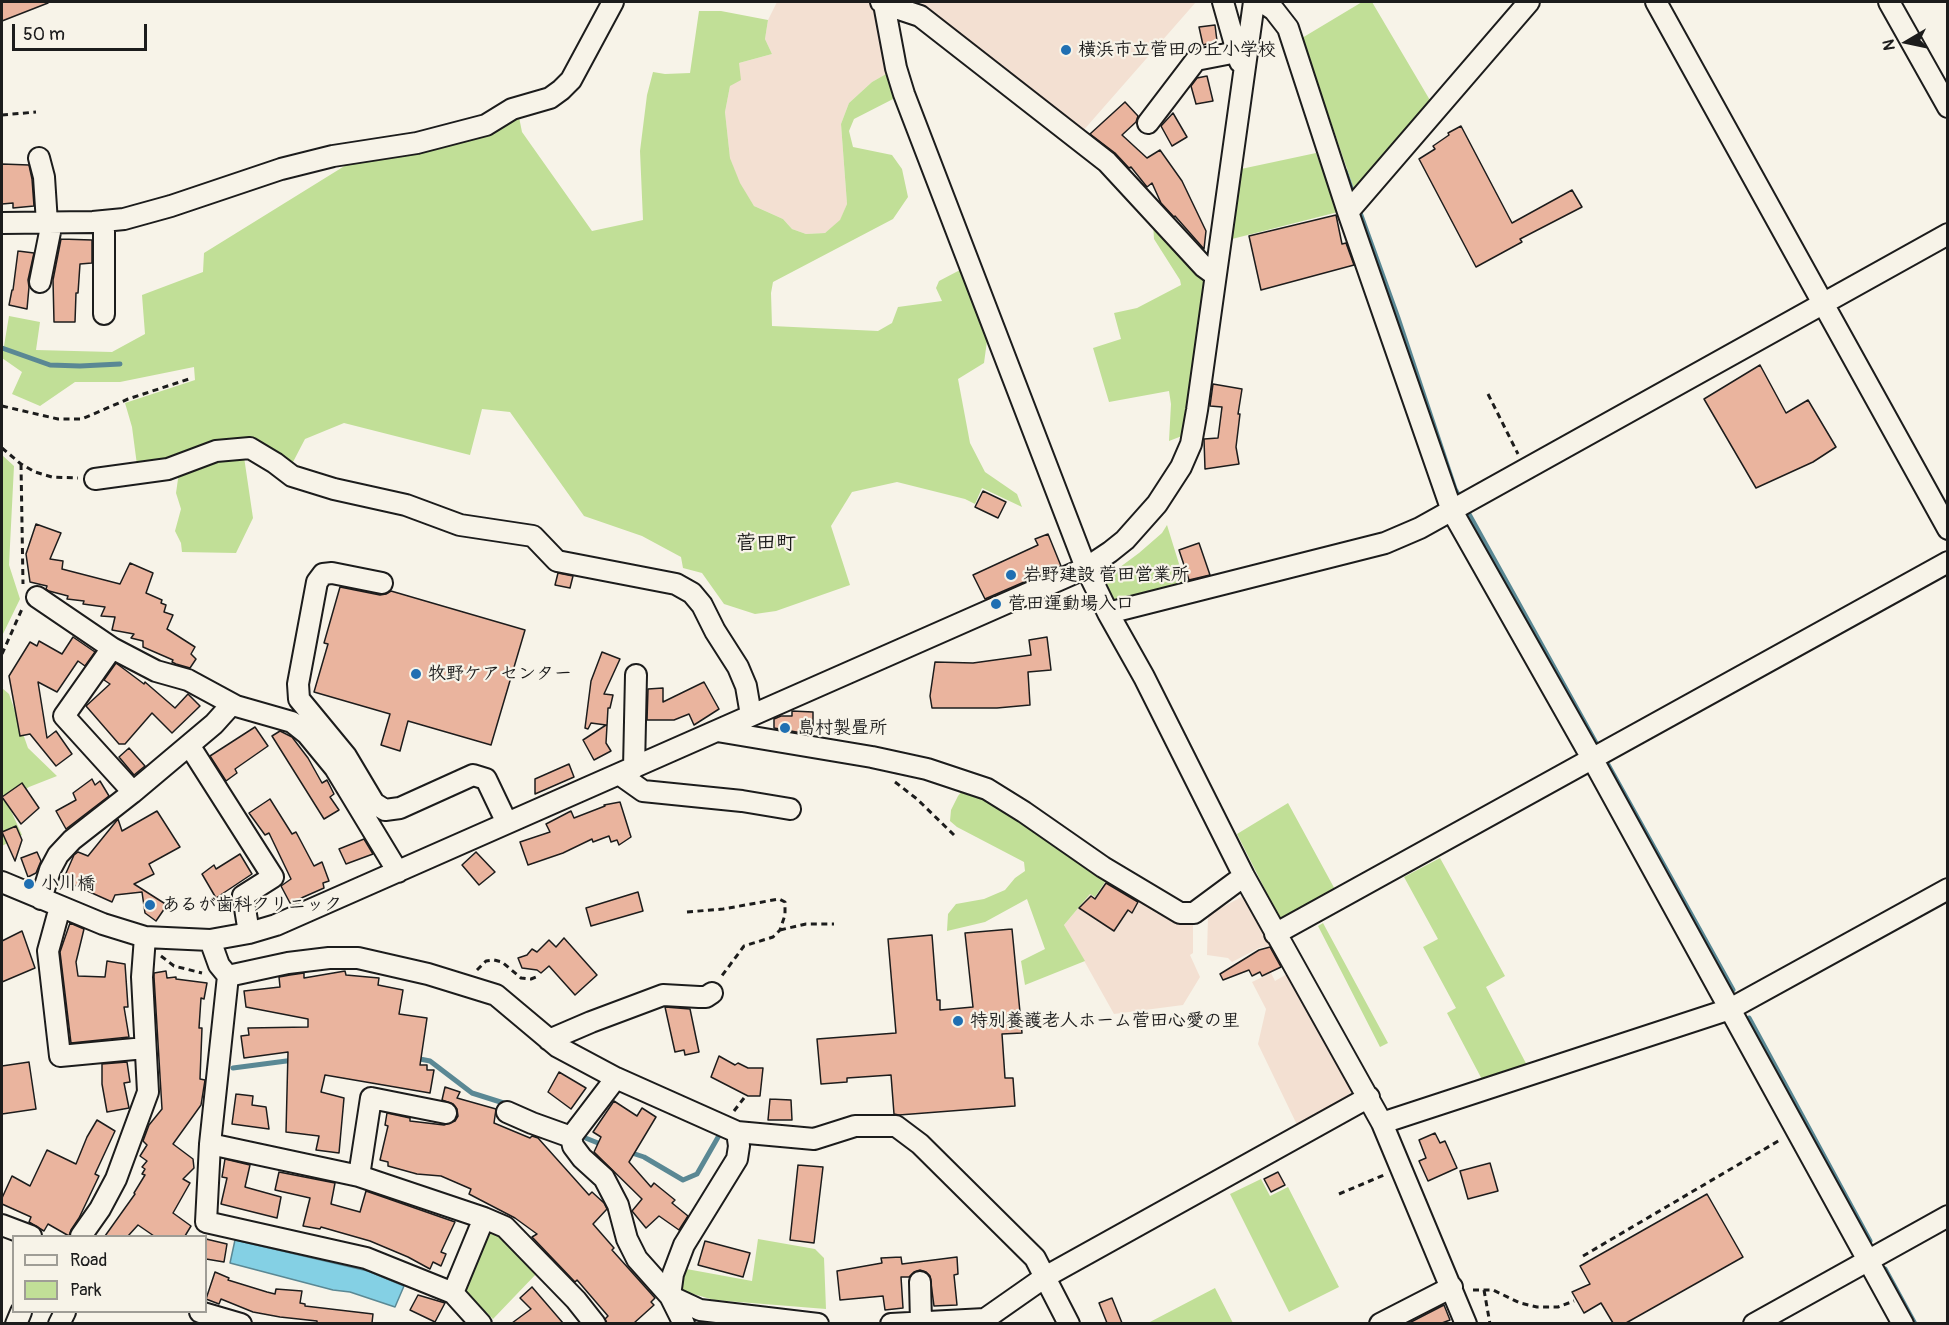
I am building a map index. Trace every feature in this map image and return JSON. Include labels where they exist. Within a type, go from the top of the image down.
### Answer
[{"type":"street","points":[[2,223],[124,219],[171,206],[281,169],[323,159],[417,143],[486,125],[512,109],[550,98],[571,80],[614,2]]},
{"type":"street","points":[[1223,2],[1244,76]]},
{"type":"street","points":[[2,882],[103,924],[145,937],[210,940],[249,933],[276,925],[398,872],[1086,568],[1125,540],[1139,526],[1157,504],[1188,451],[1197,410],[1254,2]]},
{"type":"street","points":[[1262,2],[1274,10],[1288,28],[1348,212],[1452,511],[1593,760],[1903,1323]]},
{"type":"street","points":[[1348,212],[1529,2]]},
{"type":"street","points":[[1656,2],[1947,529]]},
{"type":"street","points":[[1889,2],[1947,107]]},
{"type":"street","points":[[882,3],[920,16],[1107,162],[1204,267],[1215,275]]},
{"type":"street","points":[[882,3],[904,94],[1086,568],[1108,613],[1144,676],[1275,934],[1369,1097],[1466,1323]]},
{"type":"street","points":[[1148,123],[1196,60],[1238,52]]},
{"type":"street","points":[[39,158],[50,223],[40,282]]},
{"type":"street","points":[[104,221],[104,314]]},
{"type":"street","points":[[1108,613],[1385,543],[1420,528],[1947,234]]},
{"type":"street","points":[[95,479],[168,469],[216,452],[250,448],[292,476],[334,489],[406,505],[460,525],[533,536],[557,561],[676,584],[692,593],[702,605],[715,631],[738,667],[746,686],[751,715]]},
{"type":"street","points":[[1275,934],[1947,562]]},
{"type":"street","points":[[382,583],[332,573],[323,574],[317,582],[298,684],[299,699],[346,756],[374,803],[385,810],[400,808],[473,775],[486,779],[507,824]]},
{"type":"street","points":[[28,598],[112,648],[156,671],[188,680],[232,704],[292,722],[307,734],[335,768],[398,872]]},
{"type":"street","points":[[112,648],[64,716],[133,792]]},
{"type":"street","points":[[636,675],[627,771],[643,791],[742,801],[790,809]]},
{"type":"street","points":[[40,899],[58,855],[89,825],[189,746],[232,704]]},
{"type":"street","points":[[717,731],[872,757],[927,770],[987,789],[1103,867],[1180,913],[1194,913],[1244,876]]},
{"type":"street","points":[[189,746],[273,877],[243,896],[249,933]]},
{"type":"street","points":[[1382,1123],[1730,1009],[1947,889]]},
{"type":"street","points":[[60,907],[48,951],[60,1056],[145,1048]]},
{"type":"street","points":[[82,1235],[100,1209],[116,1179],[148,1092],[142,977],[145,937]]},
{"type":"street","points":[[210,940],[226,974],[210,1144],[206,1222],[366,1258],[453,1293]]},
{"type":"street","points":[[226,974],[329,958],[357,958],[428,974],[496,995],[558,1047],[616,1078],[737,1132],[814,1139],[855,1126],[896,1126],[920,1144],[1035,1258],[1069,1323]]},
{"type":"street","points":[[549,1040],[663,995],[699,998],[712,993]]},
{"type":"street","points":[[616,1078],[571,1137],[573,1146],[582,1158],[604,1178],[618,1205],[627,1239],[637,1259],[670,1296],[684,1323]]},
{"type":"street","points":[[920,1282],[904,1323],[985,1321],[1045,1277],[1369,1097]]},
{"type":"street","points":[[359,1176],[371,1098],[423,1116],[446,1113]]},
{"type":"street","points":[[507,1112],[571,1137]]},
{"type":"street","points":[[670,1296],[673,1274],[684,1245],[737,1159],[739,1146],[737,1132]]},
{"type":"street","points":[[210,1144],[359,1176],[505,1227],[576,1300],[595,1323]]},
{"type":"street","points":[[1754,1323],[1947,1216]]},
{"type":"street","points":[[480,1323],[462,1316],[453,1293],[484,1218]]},
{"type":"street","points":[[2,1225],[28,1235]]},
{"type":"street","points":[[1380,1323],[1452,1287]]},
{"type":"street","points":[[670,1296],[700,1310],[818,1323]]},
{"type":"street","points":[[201,1316],[241,1323]]},
{"type":"path","points":[[2,115],[36,112]]},
{"type":"path","points":[[2,406],[58,419],[82,419],[128,399],[192,378]]},
{"type":"path","points":[[1488,394],[1526,470]]},
{"type":"path","points":[[2,448],[35,472],[52,477],[95,479]]},
{"type":"path","points":[[2,654],[28,598],[21,464]]},
{"type":"path","points":[[892,781],[901,785],[954,835]]},
{"type":"path","points":[[687,912],[723,909],[779,899],[785,902],[785,915],[780,930],[773,937],[744,946],[712,993]]},
{"type":"path","points":[[780,930],[806,924],[834,924]]},
{"type":"path","points":[[145,937],[157,953],[174,966],[200,973],[226,974]]},
{"type":"path","points":[[469,987],[479,967],[486,961],[502,962],[521,978],[531,979],[539,976]]},
{"type":"path","points":[[1583,1256],[1797,1131]]},
{"type":"path","points":[[1339,1194],[1401,1168]]},
{"type":"path","points":[[1452,1287],[1471,1290],[1484,1289],[1537,1307],[1558,1307],[1574,1301]]},
{"type":"path","points":[[1484,1289],[1490,1323]]},
{"type":"shaded area","points":[[777,2],[869,2],[878,17],[886,74],[872,82],[849,103],[841,124],[847,204],[840,221],[825,233],[806,234],[792,229],[783,219],[754,206],[739,183],[730,158],[725,112],[730,86],[739,63],[772,54],[765,39],[768,20]]},
{"type":"shaded area","name":"横浜市立菅田の丘小学校","points":[[916,2],[1196,2],[1082,132],[1041,102],[921,3]]},
{"type":"shaded area","points":[[1107,879],[1193,918],[1193,953],[1190,955],[1200,977],[1183,1005],[1114,1014],[1064,925],[1090,894],[1095,897]]},
{"type":"shaded area","points":[[1245,895],[1272,946],[1259,948],[1232,962],[1228,958],[1207,955],[1208,915]]},
{"type":"shaded area","points":[[1271,973],[1275,981],[1287,974],[1354,1091],[1348,1095],[1352,1102],[1300,1131],[1258,1044],[1266,1009],[1252,982]]},
{"type":"green space","points":[[1362,2],[1372,2],[1434,107],[1356,195],[1302,38]]},
{"type":"green space","points":[[699,11],[721,11],[768,20],[765,39],[772,54],[739,63],[741,80],[730,86],[725,112],[730,158],[740,183],[754,206],[783,219],[792,229],[806,234],[825,233],[840,220],[847,204],[841,124],[849,103],[872,82],[886,74],[897,97],[854,119],[849,131],[853,147],[892,155],[902,169],[908,197],[893,219],[773,282],[772,326],[878,331],[892,323],[898,307],[942,301],[936,288],[939,281],[960,270],[987,341],[984,363],[958,379],[970,443],[985,472],[1017,494],[1022,507],[982,488],[975,504],[965,499],[897,482],[852,492],[831,526],[850,585],[776,611],[755,614],[724,604],[702,573],[683,568],[681,557],[642,536],[584,516],[510,412],[482,409],[470,455],[344,423],[305,439],[293,462],[249,444],[244,457],[253,518],[236,553],[182,552],[181,543],[175,531],[181,509],[176,493],[179,472],[137,465],[132,427],[125,403],[195,380],[194,367],[120,382],[75,382],[40,406],[12,394],[22,372],[2,358],[9,316],[40,322],[36,350],[112,352],[145,334],[142,295],[203,272],[204,253],[351,162],[518,112],[522,132],[592,231],[643,220],[640,151],[647,95],[653,72],[690,73]]},
{"type":"green space","points":[[1316,153],[1338,212],[1232,239],[1241,169]]},
{"type":"green space","points":[[1153,223],[1205,280],[1190,400],[1182,436],[1169,441],[1171,404],[1169,391],[1109,402],[1093,348],[1121,339],[1114,313],[1137,308],[1181,285],[1154,239]]},
{"type":"green space","points":[[2,455],[14,466],[9,565],[20,599],[2,636]]},
{"type":"green space","points":[[1167,525],[1188,593],[1119,609],[1106,583],[1108,576],[1139,553],[1162,533]]},
{"type":"green space","points":[[2,688],[9,694],[28,748],[57,776],[29,787],[7,802],[22,835],[2,846]]},
{"type":"green space","points":[[963,790],[991,798],[1107,879],[1095,897],[1090,894],[1064,925],[1085,961],[1025,985],[1021,961],[1045,949],[1027,899],[985,922],[947,931],[948,914],[956,904],[984,899],[1005,890],[1015,878],[1025,871],[1024,862],[957,827],[950,821],[951,810]]},
{"type":"green space","points":[[1288,803],[1338,895],[1281,921],[1237,834]]},
{"type":"green space","points":[[1440,858],[1505,976],[1486,987],[1530,1071],[1486,1087],[1447,1013],[1456,1008],[1423,947],[1438,939],[1404,877]]},
{"type":"green space","points":[[1323,923],[1388,1043],[1380,1047],[1318,926]]},
{"type":"green space","points":[[1261,1179],[1270,1196],[1288,1187],[1339,1287],[1289,1312],[1230,1194]]},
{"type":"green space","points":[[487,1226],[504,1234],[538,1272],[493,1319],[461,1287]]},
{"type":"green space","points":[[758,1239],[815,1249],[824,1258],[826,1309],[714,1300],[676,1289],[681,1268],[752,1281]]},
{"type":"green space","points":[[1215,1288],[1233,1323],[1148,1323]]},
{"type":"water","points":[[235,1240],[368,1271],[404,1286],[395,1307],[350,1292],[333,1290],[230,1263]]},
{"type":"building","points":[[2,2],[48,2],[48,3],[2,21]]},
{"type":"building","points":[[1215,25],[1217,41],[1203,45],[1199,27]]},
{"type":"building","points":[[1207,76],[1213,101],[1196,104],[1191,86],[1197,78]]},
{"type":"building","points":[[1125,102],[1138,116],[1136,122],[1122,135],[1147,158],[1160,150],[1182,181],[1206,231],[1204,249],[1161,203],[1152,183],[1147,187],[1131,167],[1129,168],[1115,153],[1090,134]]},
{"type":"building","points":[[1173,113],[1187,137],[1172,146],[1161,126]]},
{"type":"building","points":[[1461,126],[1512,223],[1572,190],[1582,207],[1520,239],[1522,242],[1476,267],[1419,159],[1435,149],[1433,146],[1449,135],[1448,133]]},
{"type":"building","points":[[2,164],[29,165],[34,206],[13,208],[13,203],[2,204]]},
{"type":"building","points":[[1336,215],[1342,244],[1346,243],[1354,265],[1261,290],[1249,236]]},
{"type":"building","points":[[61,239],[92,240],[92,263],[80,264],[75,322],[54,322],[53,280]]},
{"type":"building","points":[[18,251],[34,253],[28,280],[27,309],[9,305]]},
{"type":"building","points":[[1760,365],[1786,413],[1808,400],[1836,447],[1813,462],[1756,488],[1704,399]]},
{"type":"building","points":[[1213,384],[1242,389],[1236,447],[1239,464],[1205,469],[1204,439],[1218,438],[1222,407],[1210,406]]},
{"type":"building","points":[[983,491],[1006,502],[998,518],[975,507]]},
{"type":"building","points":[[36,524],[61,533],[50,559],[63,561],[62,569],[120,584],[130,563],[153,573],[146,593],[162,600],[161,603],[166,605],[164,612],[173,615],[167,629],[195,647],[191,654],[196,659],[190,668],[176,664],[172,662],[173,660],[143,647],[143,641],[131,638],[134,634],[112,630],[115,617],[101,616],[105,607],[67,599],[68,596],[49,591],[46,589],[47,586],[30,582],[26,554]]},
{"type":"building","name":"岩野建設 菅田営業所","points":[[1048,534],[1061,566],[985,599],[973,575],[1038,545],[1035,539]]},
{"type":"building","points":[[1199,543],[1210,575],[1189,580],[1179,550]]},
{"type":"building","points":[[558,573],[573,576],[570,588],[555,585]]},
{"type":"building","name":"牧野ケアセンター","points":[[340,587],[380,595],[391,591],[525,630],[491,745],[408,721],[400,751],[381,745],[390,714],[314,692],[328,644],[324,643]]},
{"type":"building","points":[[73,637],[95,652],[85,666],[78,661],[57,692],[38,682],[47,738],[56,731],[72,754],[56,766],[30,734],[20,736],[9,676],[30,642],[37,646],[39,641],[62,654]]},
{"type":"building","points":[[1047,637],[1051,670],[1028,672],[1030,705],[997,708],[932,708],[930,696],[935,662],[973,663],[1031,655],[1029,640]]},
{"type":"building","points":[[602,652],[620,659],[604,694],[613,695],[610,708],[608,708],[606,743],[611,751],[594,760],[583,740],[606,725],[591,723],[588,729],[585,728],[591,681]]},
{"type":"building","points":[[116,663],[144,684],[145,682],[175,708],[188,694],[200,706],[172,733],[152,713],[125,744],[119,744],[86,706],[110,684],[104,680]]},
{"type":"building","points":[[704,682],[719,709],[694,725],[689,714],[674,720],[647,720],[648,689],[663,688],[663,702]]},
{"type":"building","name":"島村製畳所","points":[[792,711],[813,712],[813,735],[774,728],[774,719],[781,716],[792,716]]},
{"type":"building","points":[[255,727],[268,746],[235,769],[237,773],[226,781],[210,756]]},
{"type":"building","points":[[280,731],[292,737],[308,758],[322,783],[327,780],[334,794],[330,797],[339,810],[324,819],[272,736]]},
{"type":"building","points":[[129,748],[145,766],[134,775],[119,757]]},
{"type":"building","points":[[569,764],[574,777],[535,794],[535,779]]},
{"type":"building","points":[[92,779],[95,785],[100,781],[109,796],[66,829],[56,811],[76,800],[73,793]]},
{"type":"building","points":[[22,783],[39,808],[21,824],[2,797]]},
{"type":"building","points":[[270,799],[292,834],[296,832],[314,866],[322,862],[329,881],[323,883],[324,888],[290,903],[281,886],[291,879],[269,833],[265,835],[249,813]]},
{"type":"building","points":[[620,802],[631,837],[619,845],[617,840],[611,842],[609,836],[593,842],[592,839],[563,853],[528,865],[520,842],[550,832],[546,824],[571,811],[574,818],[604,805]]},
{"type":"building","points":[[157,811],[180,847],[149,864],[154,874],[134,884],[167,905],[156,921],[145,913],[142,892],[115,895],[112,902],[63,880],[74,855],[78,852],[88,856],[118,819],[122,831]]},
{"type":"building","points":[[16,826],[22,840],[15,861],[2,832]]},
{"type":"building","points":[[364,839],[373,854],[346,864],[339,849]]},
{"type":"building","points":[[37,852],[41,861],[36,873],[28,877],[21,858]]},
{"type":"building","points":[[476,852],[495,872],[479,885],[462,865]]},
{"type":"building","points":[[240,854],[252,874],[216,898],[202,874],[214,865],[216,869]]},
{"type":"building","points":[[1106,883],[1138,902],[1132,913],[1128,910],[1114,931],[1079,908],[1091,896],[1095,899]]},
{"type":"building","points":[[638,892],[643,911],[591,926],[586,908]]},
{"type":"building","points":[[70,923],[84,929],[76,962],[78,976],[105,977],[107,961],[125,964],[128,1007],[124,1007],[129,1037],[71,1043],[60,952]]},
{"type":"building","name":"特別養護老人ホーム菅田心愛の里","points":[[1012,929],[1022,1033],[1002,1034],[1005,1078],[1013,1078],[1015,1106],[899,1115],[894,1114],[891,1075],[847,1078],[847,1082],[821,1084],[817,1039],[896,1033],[888,939],[932,935],[937,1000],[940,1000],[940,1010],[973,1007],[965,933]]},
{"type":"building","points":[[22,931],[35,968],[2,982],[2,941]]},
{"type":"building","points":[[564,938],[597,975],[575,995],[549,966],[541,973],[537,970],[522,968],[518,958],[527,955],[532,949],[537,952],[549,940],[556,947]]},
{"type":"building","points":[[1270,947],[1281,967],[1262,976],[1260,972],[1252,976],[1249,970],[1223,980],[1220,974],[1259,950]]},
{"type":"building","points":[[166,971],[167,978],[176,977],[176,979],[207,983],[204,999],[201,998],[199,1028],[202,1028],[200,1079],[205,1080],[201,1105],[173,1144],[193,1159],[194,1168],[183,1179],[190,1183],[173,1213],[191,1226],[186,1235],[153,1235],[138,1225],[129,1235],[106,1235],[135,1194],[145,1175],[142,1174],[145,1169],[142,1167],[147,1161],[140,1156],[147,1145],[143,1141],[149,1125],[162,1109],[154,973]]},
{"type":"building","points":[[345,971],[346,975],[379,978],[378,985],[403,990],[399,1014],[427,1018],[420,1065],[427,1065],[427,1070],[434,1070],[430,1093],[325,1075],[321,1092],[344,1098],[339,1153],[316,1150],[319,1136],[286,1132],[288,1052],[244,1058],[241,1036],[249,1035],[248,1028],[308,1027],[308,1019],[246,1007],[244,991],[280,987],[279,977],[304,973],[304,978]]},
{"type":"building","points":[[665,1007],[690,1009],[699,1052],[685,1055],[684,1050],[675,1052]]},
{"type":"building","points":[[719,1056],[735,1065],[738,1063],[748,1068],[763,1068],[760,1096],[748,1096],[711,1077]]},
{"type":"building","points":[[29,1062],[36,1109],[2,1114],[2,1066]]},
{"type":"building","points":[[127,1062],[130,1082],[124,1083],[129,1108],[107,1112],[102,1084],[102,1064]]},
{"type":"building","points":[[559,1072],[586,1088],[571,1109],[548,1092]]},
{"type":"building","points":[[445,1087],[460,1092],[457,1098],[496,1109],[494,1123],[530,1138],[532,1136],[538,1138],[589,1195],[592,1192],[604,1203],[607,1209],[593,1224],[614,1248],[612,1250],[655,1298],[651,1302],[654,1305],[634,1323],[607,1323],[605,1319],[608,1316],[577,1280],[575,1282],[532,1237],[537,1234],[515,1218],[469,1194],[471,1189],[441,1176],[417,1174],[388,1166],[388,1162],[380,1160],[388,1126],[385,1125],[387,1113],[410,1118],[410,1121],[444,1125],[455,1121],[458,1116],[457,1109],[453,1104],[442,1100]]},
{"type":"building","points":[[236,1094],[253,1096],[252,1105],[266,1107],[269,1129],[232,1124]]},
{"type":"building","points":[[770,1099],[791,1100],[792,1120],[768,1120]]},
{"type":"building","points":[[614,1101],[637,1116],[642,1108],[656,1117],[629,1162],[651,1187],[654,1183],[675,1200],[672,1203],[688,1216],[679,1230],[659,1216],[646,1228],[632,1211],[642,1199],[594,1152],[601,1137],[593,1132]]},
{"type":"building","points":[[97,1120],[115,1131],[95,1174],[99,1176],[69,1235],[48,1224],[44,1231],[29,1222],[31,1217],[2,1204],[2,1198],[12,1176],[30,1186],[47,1150],[76,1164]]},
{"type":"building","points":[[1435,1133],[1440,1143],[1445,1141],[1457,1168],[1428,1181],[1419,1161],[1426,1158],[1419,1140]]},
{"type":"building","points":[[225,1159],[250,1165],[245,1187],[281,1197],[277,1218],[221,1204],[227,1178],[222,1177]]},
{"type":"building","points":[[1490,1163],[1498,1191],[1468,1199],[1460,1171]]},
{"type":"building","points":[[798,1165],[823,1167],[814,1243],[790,1240]]},
{"type":"building","points":[[279,1172],[335,1183],[331,1204],[360,1212],[366,1191],[455,1222],[441,1252],[446,1254],[441,1266],[433,1262],[430,1269],[370,1241],[321,1227],[320,1229],[303,1226],[310,1198],[275,1190]]},
{"type":"building","points":[[1278,1172],[1285,1185],[1271,1192],[1264,1179]]},
{"type":"building","points":[[1707,1194],[1743,1257],[1626,1323],[1613,1323],[1601,1303],[1584,1313],[1572,1292],[1590,1284],[1580,1266]]},
{"type":"building","points":[[207,1239],[227,1244],[224,1262],[207,1259]]},
{"type":"building","points":[[705,1241],[750,1253],[743,1277],[698,1265]]},
{"type":"building","points":[[901,1257],[902,1264],[957,1257],[958,1274],[954,1275],[957,1305],[934,1306],[930,1276],[920,1270],[909,1277],[901,1277],[903,1308],[885,1310],[883,1296],[840,1300],[837,1271],[882,1263],[881,1258]]},
{"type":"building","points":[[215,1272],[229,1278],[228,1280],[275,1294],[276,1289],[302,1291],[300,1303],[305,1306],[373,1314],[372,1323],[317,1323],[317,1321],[280,1317],[253,1312],[221,1299],[219,1304],[207,1299]]},
{"type":"building","points":[[532,1287],[563,1323],[512,1323],[531,1309],[520,1298]]},
{"type":"building","points":[[418,1295],[445,1303],[435,1322],[410,1310]]},
{"type":"building","points":[[1112,1298],[1122,1323],[1107,1323],[1099,1303]]},
{"type":"building","points":[[1444,1305],[1450,1320],[1442,1323],[1409,1323]]},
{"type":"waterway","points":[[1345,171],[1355,199]]},
{"type":"waterway","points":[[1358,207],[1455,489],[1733,990]]},
{"type":"waterway","points":[[2,348],[50,365],[120,364]]},
{"type":"waterway","points":[[1749,1018],[1870,1241]]},
{"type":"waterway","points":[[415,1058],[430,1061],[472,1093],[510,1105]]},
{"type":"waterway","points":[[233,1068],[294,1060]]},
{"type":"waterway","points":[[629,1152],[644,1157],[683,1180],[697,1174],[721,1132]]},
{"type":"waterway","points":[[578,1135],[603,1145]]},
{"type":"waterway","points":[[1885,1269],[1915,1324]]},
{"type":"place","name":"横浜市立菅田の丘小学校","points":[[1066,50]]},
{"type":"place","name":"岩野建設 菅田営業所","points":[[1011,575]]},
{"type":"place","name":"菅田運動場入口","points":[[996,604]]},
{"type":"place","name":"牧野ケアセンター","points":[[416,674]]},
{"type":"place","name":"島村製畳所","points":[[785,728]]},
{"type":"place","name":"小川橋","points":[[29,884]]},
{"type":"place","name":"あるが歯科クリニック","points":[[150,905]]},
{"type":"place","name":"特別養護老人ホーム菅田心愛の里","points":[[958,1021]]},
{"type":"district","name":"菅田町","points":[[766,544]]}]
